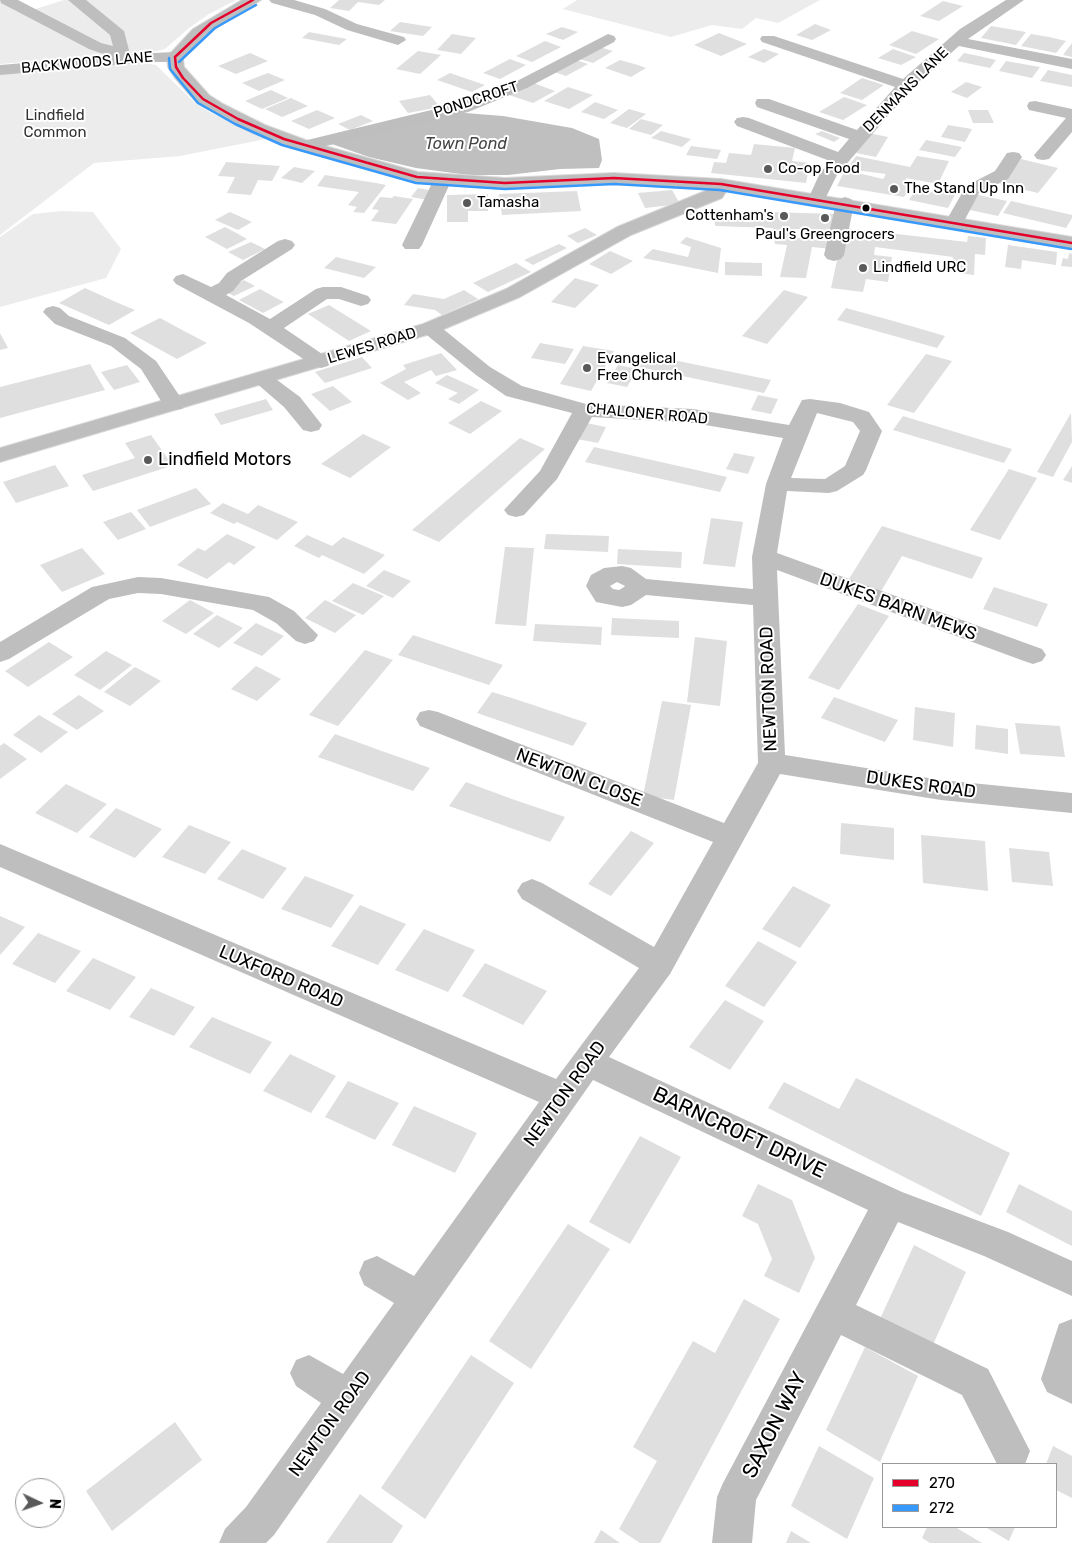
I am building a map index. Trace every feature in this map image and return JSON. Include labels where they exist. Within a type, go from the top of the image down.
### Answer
[{"type":"street","points":[[6,0],[95,46],[122,56]]},
{"type":"street","points":[[76,0],[94,12],[118,34],[122,56]]},
{"type":"street","points":[[253,0],[211,23],[199,32],[175,57],[176,67],[183,78],[203,99],[259,129],[306,146],[417,177],[505,183],[614,178],[721,184],[846,203],[1072,243]]},
{"type":"street","points":[[277,0],[320,12],[352,26],[398,40]]},
{"type":"street","name":"DENMANS LANE","points":[[817,199],[829,173],[906,85],[956,41],[1016,0]]},
{"type":"street","name":"PONDCROFT","points":[[306,146],[462,108],[522,85],[608,39]]},
{"type":"street","points":[[768,39],[906,85]]},
{"type":"street","points":[[956,41],[1072,64]]},
{"type":"street","name":"BACKWOODS LANE","points":[[0,70],[122,56],[175,57]]},
{"type":"street","points":[[763,103],[859,138]]},
{"type":"street","points":[[1035,106],[1072,114]]},
{"type":"street","points":[[743,122],[840,159]]},
{"type":"street","points":[[1043,155],[1072,122]]},
{"type":"street","points":[[955,222],[972,190],[1002,175],[1014,156]]},
{"type":"street","points":[[412,245],[443,179]]},
{"type":"street","name":"LEWES ROAD","points":[[0,455],[321,362],[430,328],[513,293],[624,231],[716,194],[721,184]]},
{"type":"street","points":[[834,256],[846,203]]},
{"type":"street","points":[[212,295],[226,287],[234,278],[285,245]]},
{"type":"street","points":[[183,280],[270,328],[321,362]]},
{"type":"street","points":[[270,328],[323,293],[341,293],[361,300]]},
{"type":"street","points":[[53,319],[118,342],[150,365],[174,404]]},
{"type":"street","name":"CHALONER ROAD","points":[[430,328],[483,371],[514,391],[585,410],[693,416],[796,433]]},
{"type":"street","points":[[262,378],[292,402],[311,425]]},
{"type":"street","points":[[810,405],[840,410],[861,417],[871,431],[854,470],[829,486],[777,484],[796,433],[810,405]]},
{"type":"street","points":[[516,510],[549,474],[585,410]]},
{"type":"street","name":"NEWTON ROAD","points":[[238,1543],[260,1521],[420,1299],[562,1097],[589,1063],[659,965],[772,763],[764,557],[777,484]]},
{"type":"street","name":"DUKES BARN MEWS","points":[[764,557],[1033,655]]},
{"type":"street","points":[[0,653],[101,593],[138,585],[161,586],[260,603],[285,617],[305,635]]},
{"type":"street","points":[[637,586],[765,598]]},
{"type":"street","name":"NEWTON CLOSE","points":[[429,719],[729,837]]},
{"type":"street","name":"DUKES ROAD","points":[[772,763],[941,790],[1072,802]]},
{"type":"street","name":"LUXFORD ROAD","points":[[0,855],[562,1097]]},
{"type":"street","points":[[532,891],[659,965]]},
{"type":"street","name":"BARNCROFT DRIVE","points":[[589,1063],[890,1203],[996,1244],[1072,1279]]},
{"type":"street","points":[[890,1203],[833,1312],[975,1382],[1011,1451]]},
{"type":"street","points":[[377,1273],[420,1299]]},
{"type":"street","name":"SAXON WAY","points":[[732,1543],[737,1497],[833,1312]]},
{"type":"street","points":[[1072,1337],[1060,1379],[1072,1385]]},
{"type":"street","points":[[310,1373],[348,1399]]},
{"type":"green space","points":[[64,0],[236,0],[209,14],[165,49],[0,64],[0,2],[23,13]]},
{"type":"green space","points":[[577,0],[820,0],[778,23],[756,18],[742,29],[712,25],[671,37],[563,9]]},
{"type":"green space","name":"Lindfield Common","points":[[137,62],[156,65],[196,104],[266,139],[180,156],[94,163],[0,235],[0,74]]},
{"type":"green space","points":[[62,211],[93,212],[121,249],[106,278],[0,307],[0,237],[33,214]]},
{"type":"water","name":"Town Pond","points":[[465,113],[503,116],[572,128],[599,139],[602,160],[599,168],[560,169],[508,175],[468,175],[416,168],[369,157],[329,143],[445,114]]},
{"type":"building","points":[[339,0],[385,0],[379,5],[358,2],[349,11],[330,8]]},
{"type":"building","points":[[943,1],[963,6],[939,21],[920,16]]},
{"type":"building","points":[[400,22],[432,27],[423,36],[390,31]]},
{"type":"building","points":[[815,24],[831,30],[812,40],[796,35]]},
{"type":"building","points":[[991,26],[1026,32],[1016,45],[981,38]]},
{"type":"building","points":[[562,27],[578,32],[563,40],[546,34]]},
{"type":"building","points":[[912,31],[939,39],[916,54],[889,45]]},
{"type":"building","points":[[309,32],[347,39],[339,45],[302,38]]},
{"type":"building","points":[[719,33],[747,44],[721,56],[694,45]]},
{"type":"building","points":[[452,34],[476,38],[461,54],[437,50]]},
{"type":"building","points":[[1031,34],[1066,41],[1056,53],[1021,46]]},
{"type":"building","points":[[545,41],[561,47],[532,62],[516,56]]},
{"type":"building","points":[[1072,43],[1072,57],[1063,55]]},
{"type":"building","points":[[596,46],[613,51],[593,63],[576,58]]},
{"type":"building","points":[[764,49],[779,54],[764,63],[748,57]]},
{"type":"building","points":[[893,49],[916,57],[901,65],[878,58]]},
{"type":"building","points":[[418,51],[441,55],[420,74],[396,69]]},
{"type":"building","points":[[250,53],[268,61],[236,74],[218,66]]},
{"type":"building","points":[[964,53],[996,60],[990,68],[957,61]]},
{"type":"building","points":[[510,59],[526,65],[500,79],[483,73]]},
{"type":"building","points":[[573,59],[588,64],[566,76],[551,71]]},
{"type":"building","points":[[620,60],[646,68],[631,77],[605,68]]},
{"type":"building","points":[[1006,61],[1040,67],[1032,78],[999,71]]},
{"type":"building","points":[[1048,70],[1072,75],[1072,87],[1040,81]]},
{"type":"building","points":[[268,73],[285,80],[259,91],[242,83]]},
{"type":"building","points":[[450,73],[485,85],[472,92],[437,80]]},
{"type":"building","points":[[862,78],[884,85],[862,100],[840,93]]},
{"type":"building","points":[[531,82],[555,91],[533,103],[509,95]]},
{"type":"building","points":[[966,82],[982,87],[967,98],[951,92]]},
{"type":"building","points":[[568,87],[593,95],[569,109],[544,101]]},
{"type":"building","points":[[271,90],[288,98],[262,109],[245,101]]},
{"type":"building","points":[[430,95],[440,107],[408,113],[399,101]]},
{"type":"building","points":[[844,97],[867,105],[843,120],[819,112]]},
{"type":"building","points":[[291,98],[308,106],[282,117],[265,109]]},
{"type":"building","points":[[595,102],[618,110],[604,119],[581,112]]},
{"type":"building","points":[[629,109],[646,114],[627,128],[610,123]]},
{"type":"building","points":[[317,110],[335,118],[309,129],[291,121]]},
{"type":"building","points":[[968,110],[988,110],[994,123],[973,123]]},
{"type":"building","points":[[361,115],[373,121],[350,130],[338,124]]},
{"type":"building","points":[[641,119],[663,125],[651,135],[629,129]]},
{"type":"building","points":[[948,125],[972,129],[965,142],[941,137]]},
{"type":"building","points":[[661,131],[691,139],[682,147],[651,138]]},
{"type":"building","points":[[822,131],[840,138],[834,142],[815,134]]},
{"type":"building","points":[[869,133],[888,137],[876,157],[856,153]]},
{"type":"building","points":[[926,140],[962,147],[955,157],[919,150]]},
{"type":"building","points":[[754,144],[795,148],[792,161],[810,163],[806,183],[711,173],[714,162],[726,163],[729,153],[751,155]]},
{"type":"building","points":[[691,146],[721,150],[717,159],[686,155]]},
{"type":"building","points":[[856,156],[910,167],[917,156],[949,161],[938,184],[906,178],[905,183],[912,185],[904,197],[837,186],[845,170],[883,179],[886,174],[847,169]]},
{"type":"building","points":[[1021,159],[1058,168],[1038,193],[1000,184]]},
{"type":"building","points":[[226,162],[280,166],[272,181],[258,180],[251,195],[227,193],[235,177],[218,176]]},
{"type":"building","points":[[294,167],[315,171],[302,183],[281,178]]},
{"type":"building","points":[[325,175],[386,185],[364,213],[353,212],[357,207],[348,205],[359,192],[317,186]]},
{"type":"building","points":[[940,184],[959,187],[948,208],[909,200],[916,189],[936,193]]},
{"type":"building","points":[[418,188],[434,191],[428,200],[411,197]]},
{"type":"building","points":[[672,190],[680,204],[645,208],[638,193]]},
{"type":"building","points":[[577,191],[581,211],[502,215],[499,194]]},
{"type":"building","name":"Tamasha","points":[[488,194],[488,211],[468,211],[468,222],[447,222],[447,195]]},
{"type":"building","points":[[974,194],[1007,201],[998,216],[965,209]]},
{"type":"building","points":[[394,196],[413,199],[396,224],[371,221],[379,210],[372,209],[380,197],[392,198]]},
{"type":"building","points":[[1011,201],[1072,215],[1072,218],[1066,228],[1003,213]]},
{"type":"building","points":[[698,210],[837,214],[839,230],[789,229],[788,237],[832,242],[831,249],[812,247],[806,278],[780,277],[787,245],[775,244],[773,228],[715,226],[715,216],[688,215],[688,213]]},
{"type":"building","points":[[230,212],[252,222],[238,230],[215,220]]},
{"type":"building","points":[[225,227],[247,239],[227,249],[205,237]]},
{"type":"building","points":[[585,228],[597,235],[578,243],[567,236]]},
{"type":"building","points":[[844,228],[967,242],[968,236],[986,238],[985,255],[975,254],[974,275],[950,272],[953,257],[875,247],[874,255],[892,257],[888,282],[866,279],[863,292],[831,288]]},
{"type":"building","points":[[686,237],[721,248],[718,273],[643,258],[653,249],[688,257],[691,247],[680,243]]},
{"type":"building","points":[[251,242],[265,249],[243,260],[228,252]]},
{"type":"building","points":[[559,244],[567,248],[533,265],[524,260]]},
{"type":"building","points":[[1008,245],[1057,252],[1056,265],[1022,260],[1021,269],[1005,267]]},
{"type":"building","points":[[610,251],[633,261],[611,274],[589,264]]},
{"type":"building","points":[[1069,253],[1072,254],[1072,267],[1061,266],[1063,258],[1068,259]]},
{"type":"building","points":[[336,257],[376,267],[364,278],[324,268]]},
{"type":"building","points":[[725,262],[762,263],[762,276],[725,275]]},
{"type":"building","points":[[516,263],[531,272],[488,292],[473,283]]},
{"type":"building","points":[[575,278],[599,285],[575,308],[551,302]]},
{"type":"building","points":[[244,280],[255,286],[234,296],[223,290]]},
{"type":"building","points":[[85,288],[135,310],[109,325],[59,303]]},
{"type":"building","points":[[260,289],[284,302],[263,313],[239,300]]},
{"type":"building","points":[[464,290],[478,299],[442,315],[435,310],[404,305],[413,294],[444,299]]},
{"type":"building","points":[[784,290],[808,297],[767,344],[742,336]]},
{"type":"building","points":[[329,305],[371,331],[349,341],[308,314]]},
{"type":"building","points":[[846,308],[945,336],[937,348],[837,320]]},
{"type":"building","points":[[160,318],[207,343],[177,359],[130,333]]},
{"type":"building","points":[[0,333],[8,348],[0,350]]},
{"type":"building","points":[[540,343],[574,349],[565,364],[531,358]]},
{"type":"building","name":"Evangelical Free Church","points":[[583,346],[614,351],[591,391],[560,384]]},
{"type":"building","points":[[441,353],[457,370],[436,376],[431,370],[404,382],[421,393],[408,400],[380,383],[406,369],[403,365]]},
{"type":"building","points":[[646,354],[771,380],[764,393],[639,367]]},
{"type":"building","points":[[926,354],[952,361],[914,413],[887,405]]},
{"type":"building","points":[[362,357],[372,368],[325,383],[315,372]]},
{"type":"building","points":[[90,364],[105,390],[0,418],[0,387]]},
{"type":"building","points":[[127,365],[140,382],[114,390],[101,372]]},
{"type":"building","points":[[618,365],[638,369],[627,387],[607,383]]},
{"type":"building","points":[[447,375],[479,390],[459,404],[448,399],[458,393],[435,383]]},
{"type":"building","points":[[333,386],[352,402],[330,411],[311,394]]},
{"type":"building","points":[[758,395],[778,399],[771,414],[751,410]]},
{"type":"building","points":[[266,399],[273,410],[221,425],[214,414]]},
{"type":"building","points":[[481,401],[502,411],[470,434],[448,423]]},
{"type":"building","points":[[1071,413],[1072,442],[1053,477],[1037,472]]},
{"type":"building","points":[[903,416],[1012,449],[1004,463],[893,430]]},
{"type":"building","points":[[586,423],[606,427],[598,443],[577,439]]},
{"type":"building","points":[[363,434],[391,447],[350,478],[321,464]]},
{"type":"building","name":"Lindfield Motors","points":[[151,435],[171,463],[166,464],[168,467],[93,491],[82,475],[135,458],[125,443]]},
{"type":"building","points":[[520,438],[545,449],[439,542],[412,530]]},
{"type":"building","points":[[594,447],[727,477],[720,492],[585,462]]},
{"type":"building","points":[[734,453],[755,457],[748,474],[726,469]]},
{"type":"building","points":[[55,465],[69,486],[16,503],[3,482]]},
{"type":"building","points":[[1072,466],[1072,483],[1063,480]]},
{"type":"building","points":[[1009,469],[1037,478],[1000,540],[970,530]]},
{"type":"building","points":[[196,488],[211,504],[150,527],[137,510]]},
{"type":"building","points":[[223,503],[248,514],[258,505],[298,522],[277,540],[237,522],[234,524],[210,513]]},
{"type":"building","points":[[131,512],[146,529],[118,540],[103,522]]},
{"type":"building","points":[[711,518],[743,522],[735,567],[703,564]]},
{"type":"building","points":[[882,526],[983,558],[972,579],[902,556],[880,593],[847,582]]},
{"type":"building","points":[[227,534],[256,547],[234,565],[229,562],[207,579],[177,565],[198,548],[205,551]]},
{"type":"building","points":[[546,534],[609,536],[608,552],[544,549]]},
{"type":"building","points":[[307,535],[332,546],[343,537],[385,555],[364,574],[322,555],[319,558],[294,546]]},
{"type":"building","points":[[505,547],[534,548],[526,626],[495,624]]},
{"type":"building","points":[[82,548],[105,574],[62,592],[40,565]]},
{"type":"building","points":[[618,549],[682,552],[681,568],[617,564]]},
{"type":"building","points":[[384,570],[411,581],[393,598],[366,586]]},
{"type":"building","points":[[353,583],[384,596],[363,615],[332,601]]},
{"type":"building","points":[[994,587],[1048,604],[1037,627],[983,609]]},
{"type":"building","points":[[190,600],[214,613],[186,634],[162,621]]},
{"type":"building","points":[[325,600],[356,615],[335,633],[305,618]]},
{"type":"building","points":[[858,604],[889,616],[839,690],[808,678]]},
{"type":"building","points":[[217,615],[243,628],[219,648],[193,634]]},
{"type":"building","points":[[612,618],[679,621],[679,638],[611,635]]},
{"type":"building","points":[[256,623],[284,636],[262,656],[233,643]]},
{"type":"building","points":[[535,624],[602,627],[601,645],[533,641]]},
{"type":"building","points":[[413,635],[503,665],[489,685],[398,655]]},
{"type":"building","points":[[695,637],[727,641],[720,706],[687,702]]},
{"type":"building","points":[[49,642],[73,657],[28,687],[5,671]]},
{"type":"building","points":[[365,650],[393,660],[338,726],[309,715]]},
{"type":"building","points":[[106,651],[132,665],[100,690],[74,675]]},
{"type":"building","points":[[256,666],[281,679],[257,701],[231,689]]},
{"type":"building","points":[[135,667],[161,681],[130,706],[104,692]]},
{"type":"building","points":[[492,692],[587,723],[573,746],[477,713]]},
{"type":"building","points":[[79,695],[104,711],[77,730],[52,714]]},
{"type":"building","points":[[834,697],[898,720],[885,742],[821,718]]},
{"type":"building","points":[[662,701],[691,705],[674,800],[643,796]]},
{"type":"building","points":[[915,707],[955,713],[953,747],[913,740]]},
{"type":"building","points":[[39,715],[68,732],[41,753],[13,735]]},
{"type":"building","points":[[1015,723],[1060,726],[1065,757],[1020,754]]},
{"type":"building","points":[[976,725],[1008,729],[1008,754],[975,749]]},
{"type":"building","points":[[335,734],[430,768],[413,791],[318,757]]},
{"type":"building","points":[[4,743],[27,759],[0,779],[0,746]]},
{"type":"building","points":[[466,782],[565,817],[550,842],[449,806]]},
{"type":"building","points":[[66,784],[107,804],[77,833],[35,813]]},
{"type":"building","points":[[116,808],[162,829],[135,858],[89,837]]},
{"type":"building","points":[[841,823],[894,828],[894,860],[840,854]]},
{"type":"building","points":[[189,825],[231,842],[205,874],[162,857]]},
{"type":"building","points":[[631,831],[654,843],[611,896],[588,884]]},
{"type":"building","points":[[921,835],[985,841],[988,891],[923,883]]},
{"type":"building","points":[[1009,848],[1049,852],[1053,886],[1012,882]]},
{"type":"building","points":[[242,849],[287,868],[263,899],[217,879]]},
{"type":"building","points":[[305,876],[354,895],[331,928],[281,909]]},
{"type":"building","points":[[793,886],[831,905],[800,948],[762,929]]},
{"type":"building","points":[[360,905],[406,924],[378,965],[331,946]]},
{"type":"building","points":[[0,916],[25,927],[0,955]]},
{"type":"building","points":[[424,929],[475,950],[448,992],[395,970]]},
{"type":"building","points":[[38,933],[81,951],[55,983],[12,964]]},
{"type":"building","points":[[758,941],[797,962],[764,1007],[725,986]]},
{"type":"building","points":[[93,958],[136,977],[110,1010],[66,991]]},
{"type":"building","points":[[485,963],[547,991],[523,1025],[462,996]]},
{"type":"building","points":[[151,988],[195,1007],[174,1036],[129,1017]]},
{"type":"building","points":[[725,1000],[764,1021],[730,1070],[689,1047]]},
{"type":"building","points":[[212,1017],[272,1042],[250,1074],[189,1047]]},
{"type":"building","points":[[290,1054],[336,1076],[311,1113],[263,1091]]},
{"type":"building","points":[[856,1078],[1010,1153],[981,1216],[768,1108],[784,1082],[839,1109]]},
{"type":"building","points":[[348,1081],[399,1103],[375,1140],[325,1117]]},
{"type":"building","points":[[414,1106],[477,1133],[455,1173],[392,1145]]},
{"type":"building","points":[[640,1136],[681,1157],[630,1244],[589,1222]]},
{"type":"building","points":[[758,1184],[792,1200],[815,1258],[799,1293],[764,1276],[772,1259],[758,1224],[742,1216]]},
{"type":"building","points":[[1019,1184],[1072,1211],[1072,1246],[1006,1212]]},
{"type":"building","points":[[568,1224],[610,1249],[531,1369],[489,1341]]},
{"type":"building","points":[[914,1245],[966,1272],[931,1349],[879,1321]]},
{"type":"building","points":[[744,1299],[780,1319],[660,1543],[640,1543],[619,1529],[657,1461],[633,1447],[693,1341],[715,1353]]},
{"type":"building","points":[[865,1347],[918,1376],[880,1462],[826,1430]]},
{"type":"building","points":[[471,1355],[514,1383],[425,1519],[381,1488]]},
{"type":"building","points":[[175,1422],[202,1460],[112,1531],[86,1491]]},
{"type":"building","points":[[819,1446],[874,1478],[847,1539],[791,1506]]},
{"type":"building","points":[[1053,1446],[1072,1456],[1072,1498],[1057,1490],[1057,1463],[1046,1463]]},
{"type":"building","points":[[360,1494],[403,1526],[392,1543],[326,1543]]},
{"type":"building","points":[[927,1528],[957,1528],[982,1543],[930,1543],[922,1538]]},
{"type":"building","points":[[987,1528],[1015,1528],[1009,1541]]},
{"type":"building","points":[[601,1530],[620,1543],[594,1543]]},
{"type":"building","points":[[791,1531],[811,1543],[786,1543]]},
{"type":"transit line","name":"270","points":[[175,57],[211,23],[253,0]]},
{"type":"transit line","name":"272","points":[[179,62],[215,28],[256,5]]},
{"type":"transit line","name":"270","points":[[175,57],[176,67],[183,78],[203,99],[238,119],[284,139],[417,177],[505,183],[614,178],[721,184],[1072,243]]},
{"type":"transit line","name":"272","points":[[169,58],[170,69],[198,103],[235,124],[282,145],[416,183],[505,189],[614,184],[720,190],[1071,249]]},
{"type":"place","name":"Co-op Food","points":[[768,169]]},
{"type":"place","name":"The Stand Up Inn","points":[[894,189]]},
{"type":"place","name":"Tamasha","points":[[467,203]]},
{"type":"place","name":"Cottenham's","points":[[784,216]]},
{"type":"place","name":"Paul's Greengrocers","points":[[825,218]]},
{"type":"place","name":"Lindfield URC","points":[[863,268]]},
{"type":"place","name":"Evangelical Free Church","points":[[587,368]]},
{"type":"place","name":"Lindfield Motors","points":[[148,460]]}]
